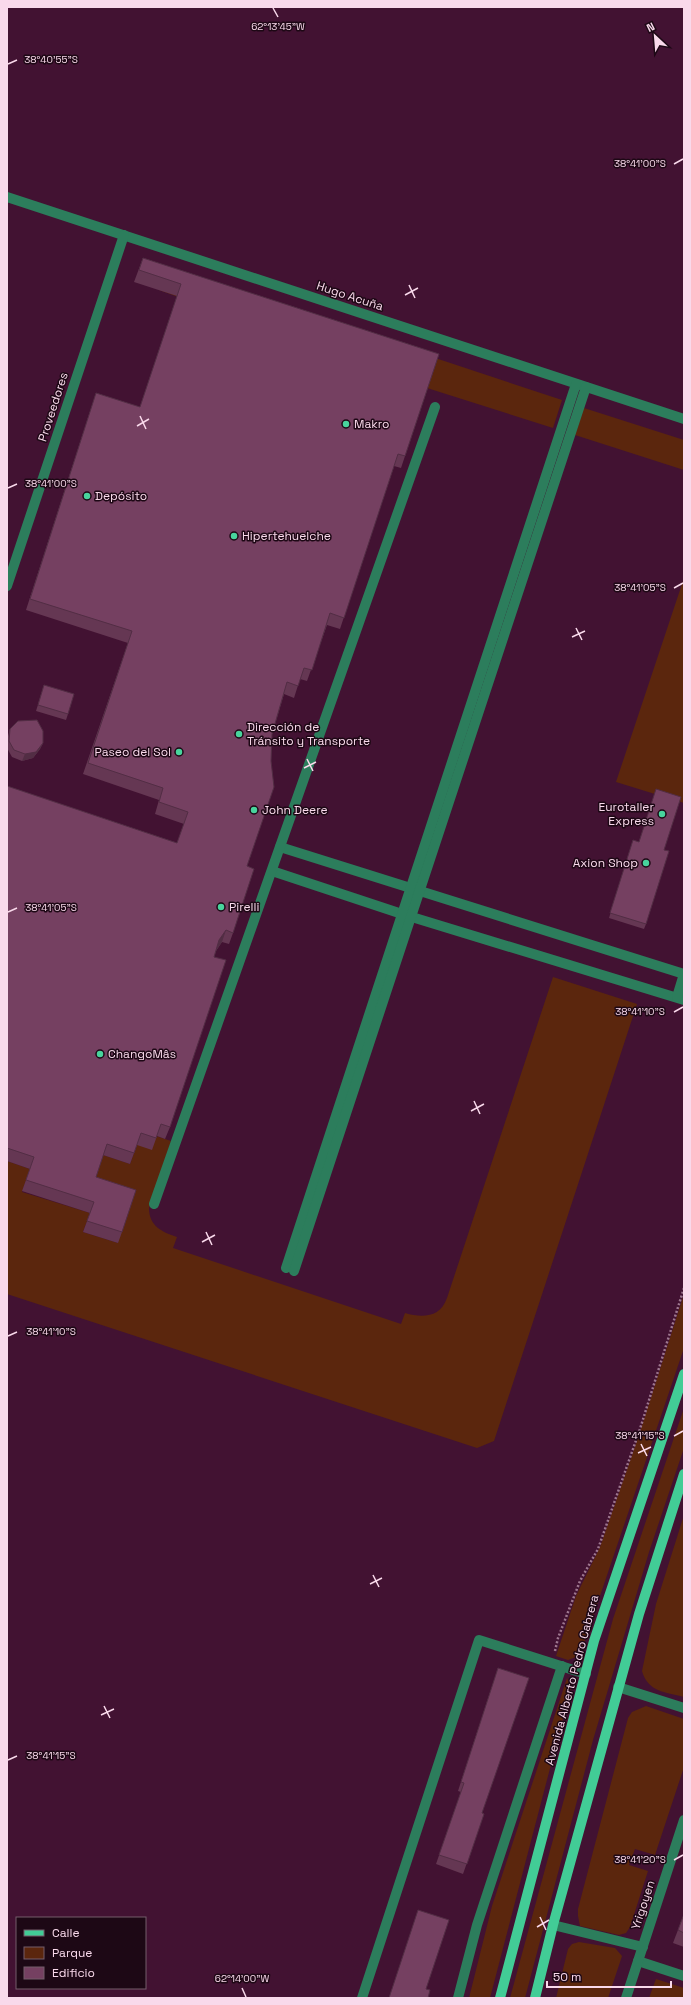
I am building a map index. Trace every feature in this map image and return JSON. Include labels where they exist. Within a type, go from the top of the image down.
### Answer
[{"type":"main road","name":"Avenida Alberto Pedro Cabrera","points":[[500,1998],[603,1611],[684,1374]]},
{"type":"main road","points":[[535,1998],[553,1925],[618,1686],[639,1614],[684,1474]]},
{"type":"street","name":"Hugo Acuña","points":[[7,197],[684,419]]},
{"type":"street","name":"Proveedores","points":[[7,586],[124,235]]},
{"type":"street","points":[[290,1270],[581,385]]},
{"type":"street","points":[[154,1204],[435,407]]},
{"type":"street","points":[[272,871],[407,915],[680,998],[684,974],[280,847]]},
{"type":"street","points":[[362,1998],[479,1640],[586,1674]]},
{"type":"street","points":[[458,1998],[477,1925],[557,1665]]},
{"type":"street","points":[[618,1686],[684,1708]]},
{"type":"street","name":"Yrigoyen","points":[[626,1998],[684,1820]]},
{"type":"street","points":[[553,1925],[643,1947]]},
{"type":"street","points":[[638,1961],[684,1976]]},
{"type":"path","points":[[557,1665],[558,1638],[580,1581],[598,1549],[640,1429],[684,1288]]},
{"type":"green space","points":[[166,269],[562,400],[553,428],[427,388],[159,290]]},
{"type":"green space","points":[[584,408],[684,440],[684,470],[575,435]]},
{"type":"green space","points":[[684,578],[684,803],[616,782]]},
{"type":"green space","points":[[553,977],[637,1004],[494,1441],[477,1448],[7,1294],[7,1161],[30,1169],[22,1192],[90,1213],[83,1232],[118,1243],[91,1188],[103,1155],[130,1164],[137,1145],[156,1136],[171,1141],[149,1208],[151,1219],[154,1224],[166,1233],[177,1237],[173,1248],[401,1324],[405,1313],[424,1316],[435,1313],[444,1305],[447,1298]]},
{"type":"green space","points":[[684,1294],[684,1348],[581,1652],[576,1657],[568,1660],[556,1656],[576,1596],[600,1547],[638,1438]]},
{"type":"green space","points":[[684,1408],[684,1448],[649,1552],[593,1740],[525,1998],[510,1998],[613,1619]]},
{"type":"green space","points":[[684,1515],[684,1697],[664,1692],[653,1687],[648,1683],[642,1671],[656,1604]]},
{"type":"green space","points":[[567,1678],[571,1688],[490,1998],[469,1998],[492,1906]]},
{"type":"green space","points":[[646,1706],[684,1719],[684,1767],[655,1855],[635,1849],[629,1865],[648,1871],[630,1927],[626,1933],[619,1935],[580,1926],[578,1909],[628,1718],[632,1712]]},
{"type":"green space","points":[[579,1942],[615,1948],[622,1956],[608,1998],[556,1998],[568,1949],[572,1944]]},
{"type":"green space","points":[[656,1979],[684,1988],[684,1998],[649,1998]]},
{"type":"building","points":[[143,258],[439,354],[405,456],[398,454],[344,618],[330,613],[312,670],[304,668],[298,686],[287,682],[272,734],[271,761],[274,787],[247,866],[254,869],[233,933],[226,930],[219,940],[214,957],[226,960],[170,1127],[161,1124],[156,1138],[141,1133],[134,1153],[107,1144],[96,1177],[136,1190],[122,1232],[87,1221],[94,1202],[26,1180],[34,1157],[7,1148],[7,786],[177,843],[188,812],[159,802],[163,788],[88,763],[132,631],[30,599],[96,393],[140,407],[181,284],[139,270]]},
{"type":"building","points":[[44,685],[74,694],[68,714],[38,705]]},
{"type":"building","points":[[37,720],[43,731],[43,743],[36,752],[25,754],[14,750],[9,741],[10,729],[18,721]]},
{"type":"building","points":[[656,789],[681,797],[664,850],[669,851],[646,924],[610,913],[633,840],[639,842]]},
{"type":"building","points":[[498,1668],[529,1678],[482,1813],[484,1814],[467,1864],[439,1855],[464,1783],[461,1782]]},
{"type":"building","points":[[418,1910],[449,1920],[426,1989],[430,1990],[428,1998],[389,1998]]},
{"type":"building","points":[[684,1914],[684,1933],[678,1930]]},
{"type":"place","name":"Makro","points":[[346,424]]},
{"type":"place","name":"Depósito","points":[[87,496]]},
{"type":"place","name":"Hipertehuelche","points":[[234,536]]},
{"type":"place","name":"Dirección de Tránsito y Transporte","points":[[239,734]]},
{"type":"place","name":"Paseo del Sol","points":[[179,752]]},
{"type":"place","name":"John Deere","points":[[254,810]]},
{"type":"place","name":"Eurotaller Express","points":[[662,814]]},
{"type":"place","name":"Axion Shop","points":[[646,863]]},
{"type":"place","name":"Pirelli","points":[[221,907]]},
{"type":"place","name":"ChangoMâs","points":[[100,1054]]}]
